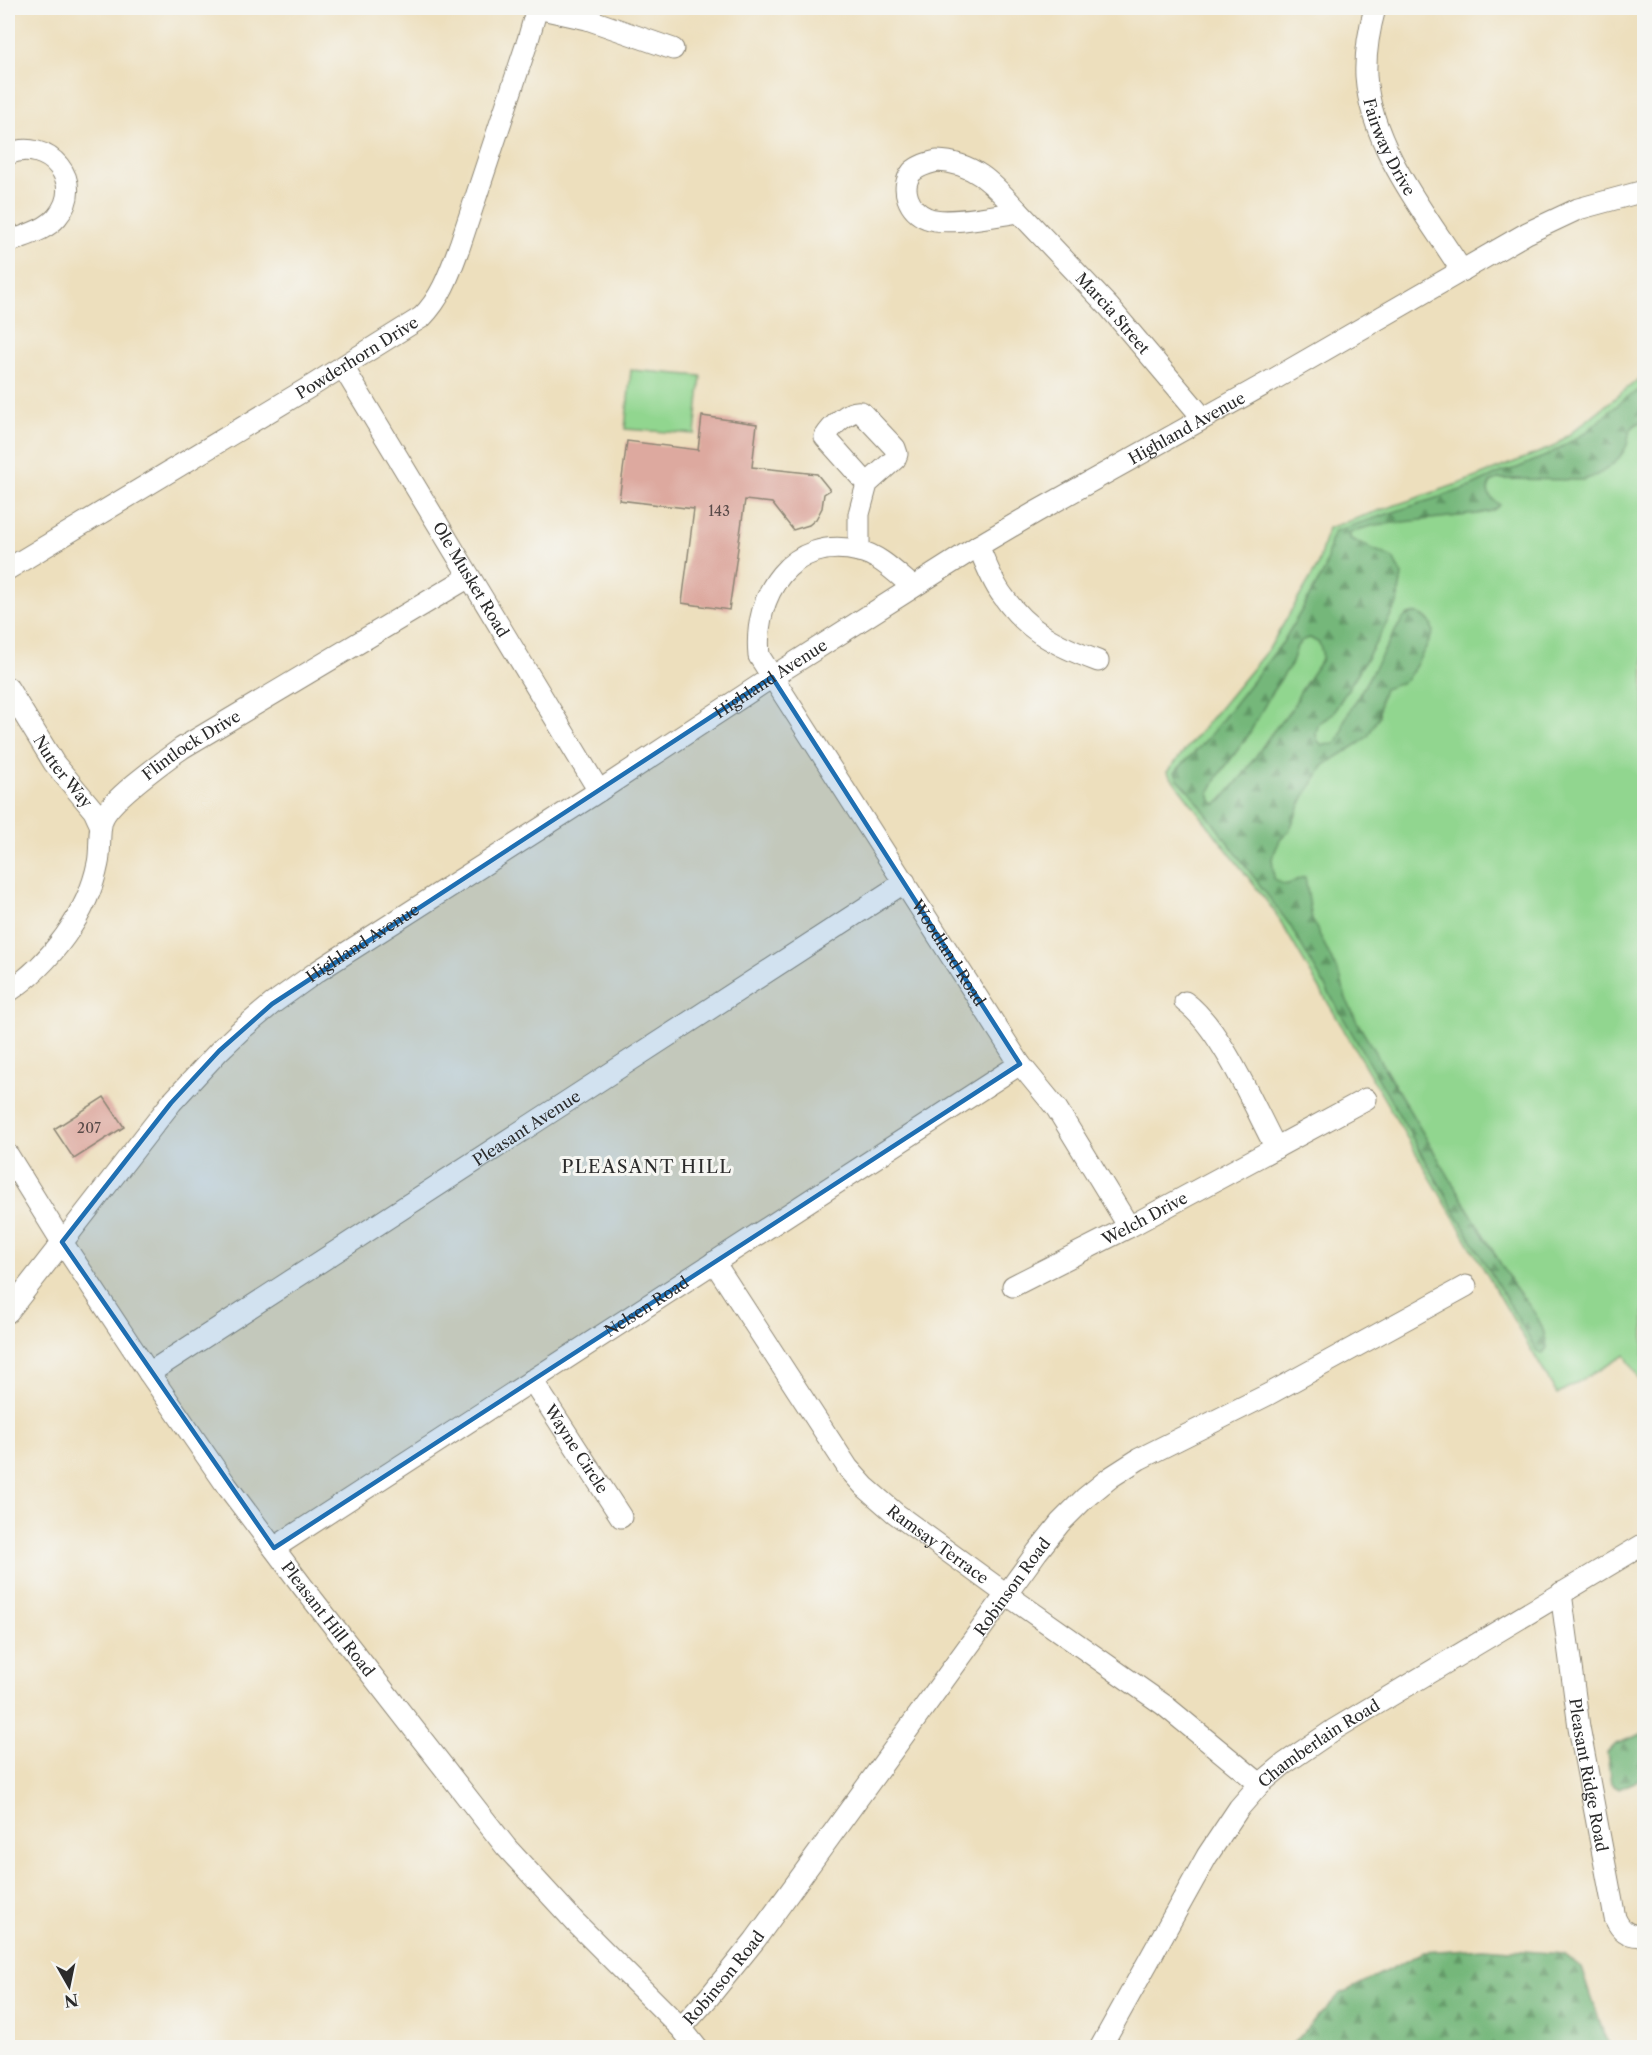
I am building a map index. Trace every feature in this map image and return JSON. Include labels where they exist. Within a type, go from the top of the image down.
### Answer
[{"type":"street","points":[[537,8],[587,19],[673,49]]},
{"type":"street","name":"Powderhorn Drive","points":[[8,569],[344,367],[422,317],[435,304],[450,274],[460,245],[537,8]]},
{"type":"street","name":"Fairway Drive","points":[[1375,8],[1369,32],[1366,75],[1374,119],[1390,159],[1462,271]]},
{"type":"street","points":[[8,154],[24,149],[47,155],[63,171],[67,187],[63,209],[53,221],[9,240]]},
{"type":"street","name":"Marcia Street","points":[[1019,212],[942,221],[926,218],[911,208],[905,190],[912,173],[924,164],[937,161],[952,161],[980,174],[993,185],[1019,212],[1109,307],[1203,418]]},
{"type":"street","name":"Highland Avenue","points":[[8,1312],[171,1102],[219,1051],[256,1017],[318,971],[978,546],[1555,219],[1600,202],[1644,191]]},
{"type":"street","name":"Ole Musket Road","points":[[344,367],[599,791]]},
{"type":"street","points":[[867,484],[859,514],[859,551],[888,567],[913,587]]},
{"type":"street","points":[[978,546],[1002,595],[1018,615],[1063,648],[1098,661]]},
{"type":"street","name":"Woodland Road","points":[[859,551],[832,549],[805,555],[790,564],[777,579],[765,606],[758,632],[759,656],[1020,1064],[1067,1124],[1129,1227]]},
{"type":"street","name":"Flintlock Drive","points":[[100,824],[109,809],[156,767],[182,748],[469,577]]},
{"type":"street","name":"Nutter Way","points":[[8,688],[54,763],[94,811],[100,824]]},
{"type":"street","points":[[8,992],[36,970],[75,919],[95,874],[101,843],[100,824]]},
{"type":"street","name":"Pleasant Avenue","points":[[149,1373],[905,882]]},
{"type":"street","points":[[1185,1002],[1198,1013],[1227,1055],[1276,1148]]},
{"type":"street","name":"Nelsen Road","points":[[273,1548],[1020,1064]]},
{"type":"street","name":"Welch Drive","points":[[1014,1286],[1129,1227],[1366,1099]]},
{"type":"street","name":"Pleasant Hill Road","points":[[8,1155],[62,1242],[149,1373],[273,1548],[506,1847],[570,1917],[681,2028],[696,2048]]},
{"type":"street","name":"Ramsay Terrace","points":[[714,1262],[855,1476],[889,1508],[1164,1705],[1260,1784]]},
{"type":"street","name":"Robinson Road","points":[[681,2028],[755,1940],[1006,1594],[1060,1523],[1085,1498],[1111,1477],[1139,1460],[1269,1395],[1466,1286]]},
{"type":"street","name":"Wayne Circle","points":[[532,1380],[621,1517]]},
{"type":"street","name":"Chamberlain Road","points":[[1100,2048],[1207,1856],[1235,1814],[1260,1784],[1327,1734],[1644,1544]]},
{"type":"street","name":"Pleasant Ridge Road","points":[[1561,1593],[1580,1727],[1615,1918],[1618,1927],[1626,1934],[1644,1935]]},
{"type":"highlighted area","points":[[772,677],[1020,1064],[274,1548],[62,1242],[171,1103],[219,1051],[272,1004]]},
{"type":"green space","points":[[631,370],[701,376],[695,434],[625,429]]},
{"type":"green space","points":[[1644,375],[1644,1388],[1625,1355],[1557,1394],[1275,912],[1167,772],[1270,647],[1317,567],[1328,528],[1461,483],[1553,447]]},
{"type":"green space","points":[[1640,390],[1644,392],[1644,419],[1631,429],[1627,445],[1619,458],[1596,475],[1583,480],[1498,479],[1491,482],[1488,489],[1491,498],[1500,505],[1492,511],[1375,525],[1350,532],[1350,538],[1353,540],[1393,558],[1402,575],[1397,604],[1332,715],[1319,723],[1316,732],[1317,740],[1322,745],[1333,744],[1337,741],[1343,730],[1343,723],[1404,618],[1410,614],[1419,614],[1426,618],[1433,631],[1406,680],[1384,689],[1379,716],[1368,736],[1324,765],[1304,797],[1289,831],[1280,840],[1272,858],[1274,878],[1279,882],[1290,884],[1305,877],[1312,919],[1341,979],[1345,996],[1357,1022],[1512,1283],[1539,1320],[1547,1348],[1542,1354],[1536,1350],[1289,924],[1177,778],[1175,772],[1207,739],[1283,642],[1325,570],[1330,541],[1335,531],[1470,487],[1548,455],[1585,433],[1627,397]],"holes":[[[1310,638],[1319,643],[1322,659],[1293,707],[1243,775],[1216,804],[1211,800],[1209,793],[1219,775],[1248,736],[1272,692],[1292,663],[1297,646],[1303,640]]]},
{"type":"green space","points":[[1644,1733],[1644,1778],[1619,1789],[1611,1784],[1607,1753],[1616,1744]]},
{"type":"green space","points":[[1483,1948],[1564,1954],[1582,1968],[1603,2032],[1611,2047],[1289,2047],[1340,1994],[1424,1952]]},
{"type":"building","points":[[702,416],[757,424],[752,467],[817,474],[830,490],[824,494],[822,508],[816,519],[809,525],[793,530],[772,503],[745,500],[729,610],[682,603],[694,509],[619,500],[627,441],[698,450]]},
{"type":"building","points":[[104,1097],[124,1127],[74,1159],[54,1129]]},
{"type":"district","name":"PLEASANT HILL","points":[[647,1167]]}]
